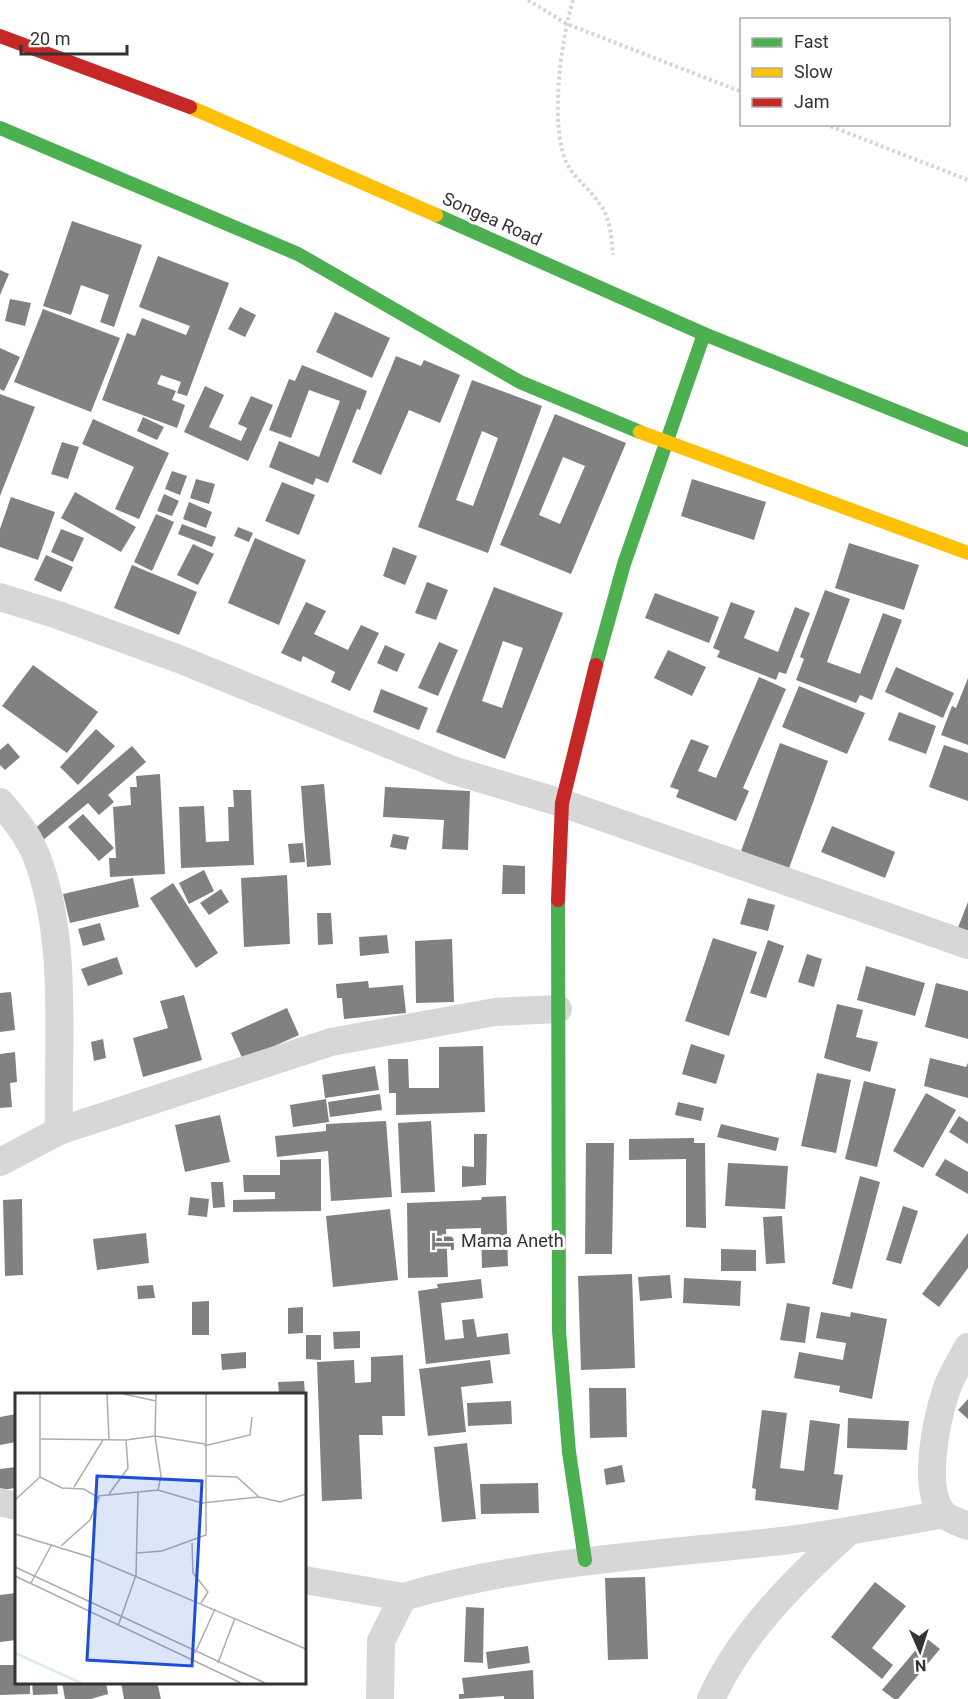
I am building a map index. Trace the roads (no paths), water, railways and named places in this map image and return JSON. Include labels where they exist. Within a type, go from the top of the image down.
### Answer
[{"type":"main road","name":"Songea Road","points":[[0,36],[216,117],[704,334],[968,440]]},
{"type":"main road","points":[[0,128],[297,254],[520,382],[668,444],[968,553]]},
{"type":"main road","points":[[585,1560],[568,1452],[559,1331],[556,886],[562,803],[586,700],[624,564],[668,444],[681,395],[704,334]]},
{"type":"street","points":[[0,597],[58,615],[190,664],[452,770],[562,803],[968,945]]},
{"type":"street","points":[[0,802],[17,822],[35,853],[54,927],[60,1018],[59,1131]]},
{"type":"street","points":[[0,1162],[59,1131],[331,1042],[495,1012],[558,1009]]},
{"type":"street","points":[[306,1580],[403,1597],[438,1586],[585,1560],[956,1520],[933,1485],[932,1469],[936,1431],[947,1387],[968,1347]]},
{"type":"street","points":[[0,1502],[15,1506]]},
{"type":"street","points":[[711,1699],[746,1639],[809,1568],[848,1532]]},
{"type":"street","points":[[380,1699],[381,1641],[403,1597]]},
{"type":"place","name":"Mama Aneth","points":[[443,1241]]}]
